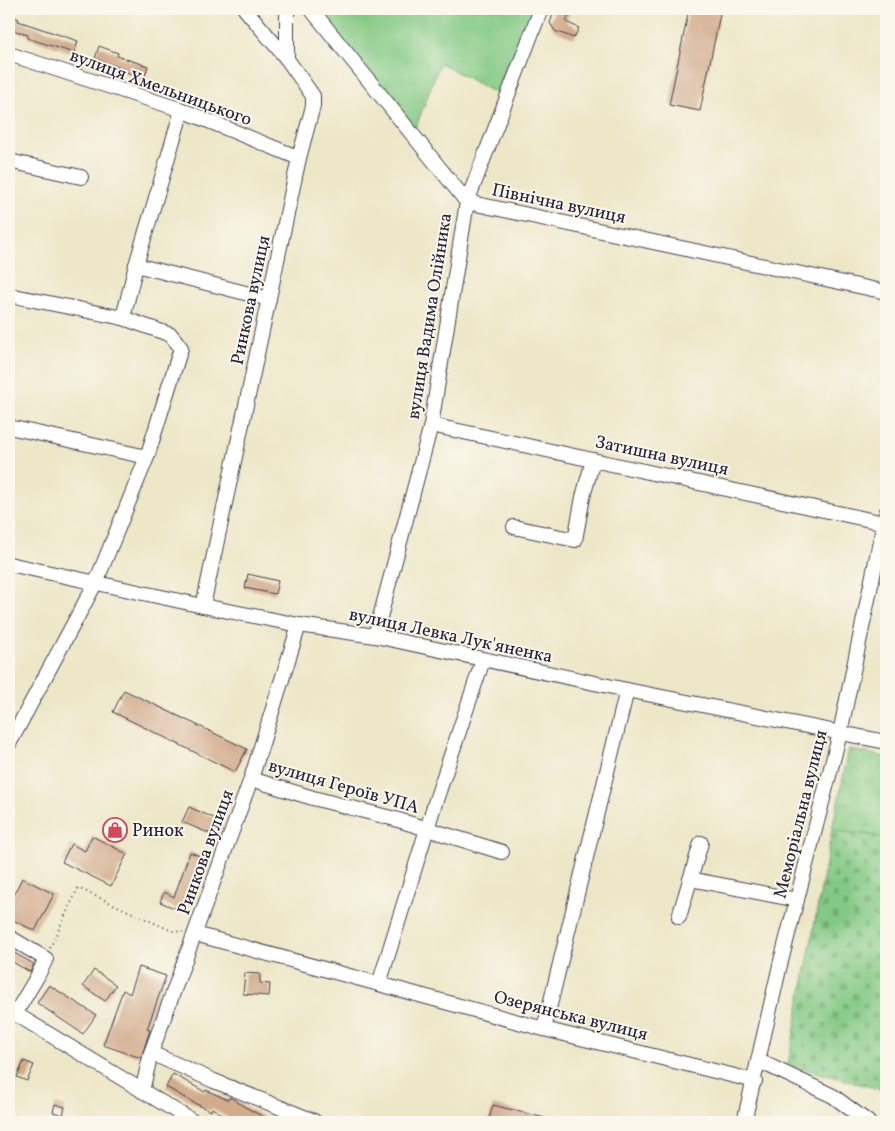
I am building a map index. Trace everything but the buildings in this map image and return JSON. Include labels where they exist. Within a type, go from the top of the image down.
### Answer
[{"type":"street","name":"Ринкова вулиця","points":[[203,606],[299,158],[313,106],[313,96],[287,59],[245,9]]},
{"type":"street","points":[[287,9],[287,59]]},
{"type":"street","name":"Північна вулиця","points":[[311,9],[467,202],[886,292]]},
{"type":"street","name":"вулиця Вадима Олійника","points":[[375,636],[431,425],[467,202],[541,9]]},
{"type":"street","name":"вулиця Хмельницького","points":[[9,54],[182,110],[299,158]]},
{"type":"street","points":[[123,318],[136,265],[182,110]]},
{"type":"street","points":[[9,161],[81,177]]},
{"type":"street","points":[[136,265],[269,299]]},
{"type":"street","points":[[9,295],[123,318],[171,335],[181,348],[148,457],[96,582],[9,744]]},
{"type":"street","name":"Затишна вулиця","points":[[431,425],[593,460],[885,518]]},
{"type":"street","points":[[9,427],[148,457]]},
{"type":"street","points":[[514,527],[574,540],[593,460]]},
{"type":"street","name":"Меморіальна вулиця","points":[[744,1122],[797,900],[840,733],[885,518]]},
{"type":"street","name":"вулиця Левка Лук'яненка","points":[[9,564],[203,606],[299,625],[375,636],[627,690],[886,742]]},
{"type":"street","name":"Ринкова вулиця","points":[[142,1091],[151,1053],[251,779],[299,625]]},
{"type":"street","name":"вулиця Героїв УПА","points":[[427,829],[483,660]]},
{"type":"street","points":[[544,1029],[627,690]]},
{"type":"street","name":"вулиця Героїв УПА","points":[[251,779],[394,819],[502,852]]},
{"type":"street","points":[[379,984],[427,829]]},
{"type":"street","points":[[679,917],[701,843]]},
{"type":"street","points":[[690,879],[797,900]]},
{"type":"street","name":"Озерянська вулиця","points":[[195,934],[544,1029],[754,1081]]},
{"type":"street","points":[[9,937],[46,959],[38,977],[12,1012],[194,1122]]},
{"type":"street","points":[[151,1053],[214,1081],[314,1121]]},
{"type":"street","points":[[759,1061],[833,1096],[868,1122]]},
{"type":"path","points":[[46,959],[78,888],[172,931],[195,934]]},
{"type":"green space","points":[[311,9],[541,9],[506,99],[440,63],[413,135]]},
{"type":"green space","points":[[849,749],[886,757],[886,837],[832,830]]},
{"type":"green space","points":[[832,830],[886,837],[886,1091],[788,1065]]},
{"type":"place","name":"Ринок","points":[[115,830]]}]
